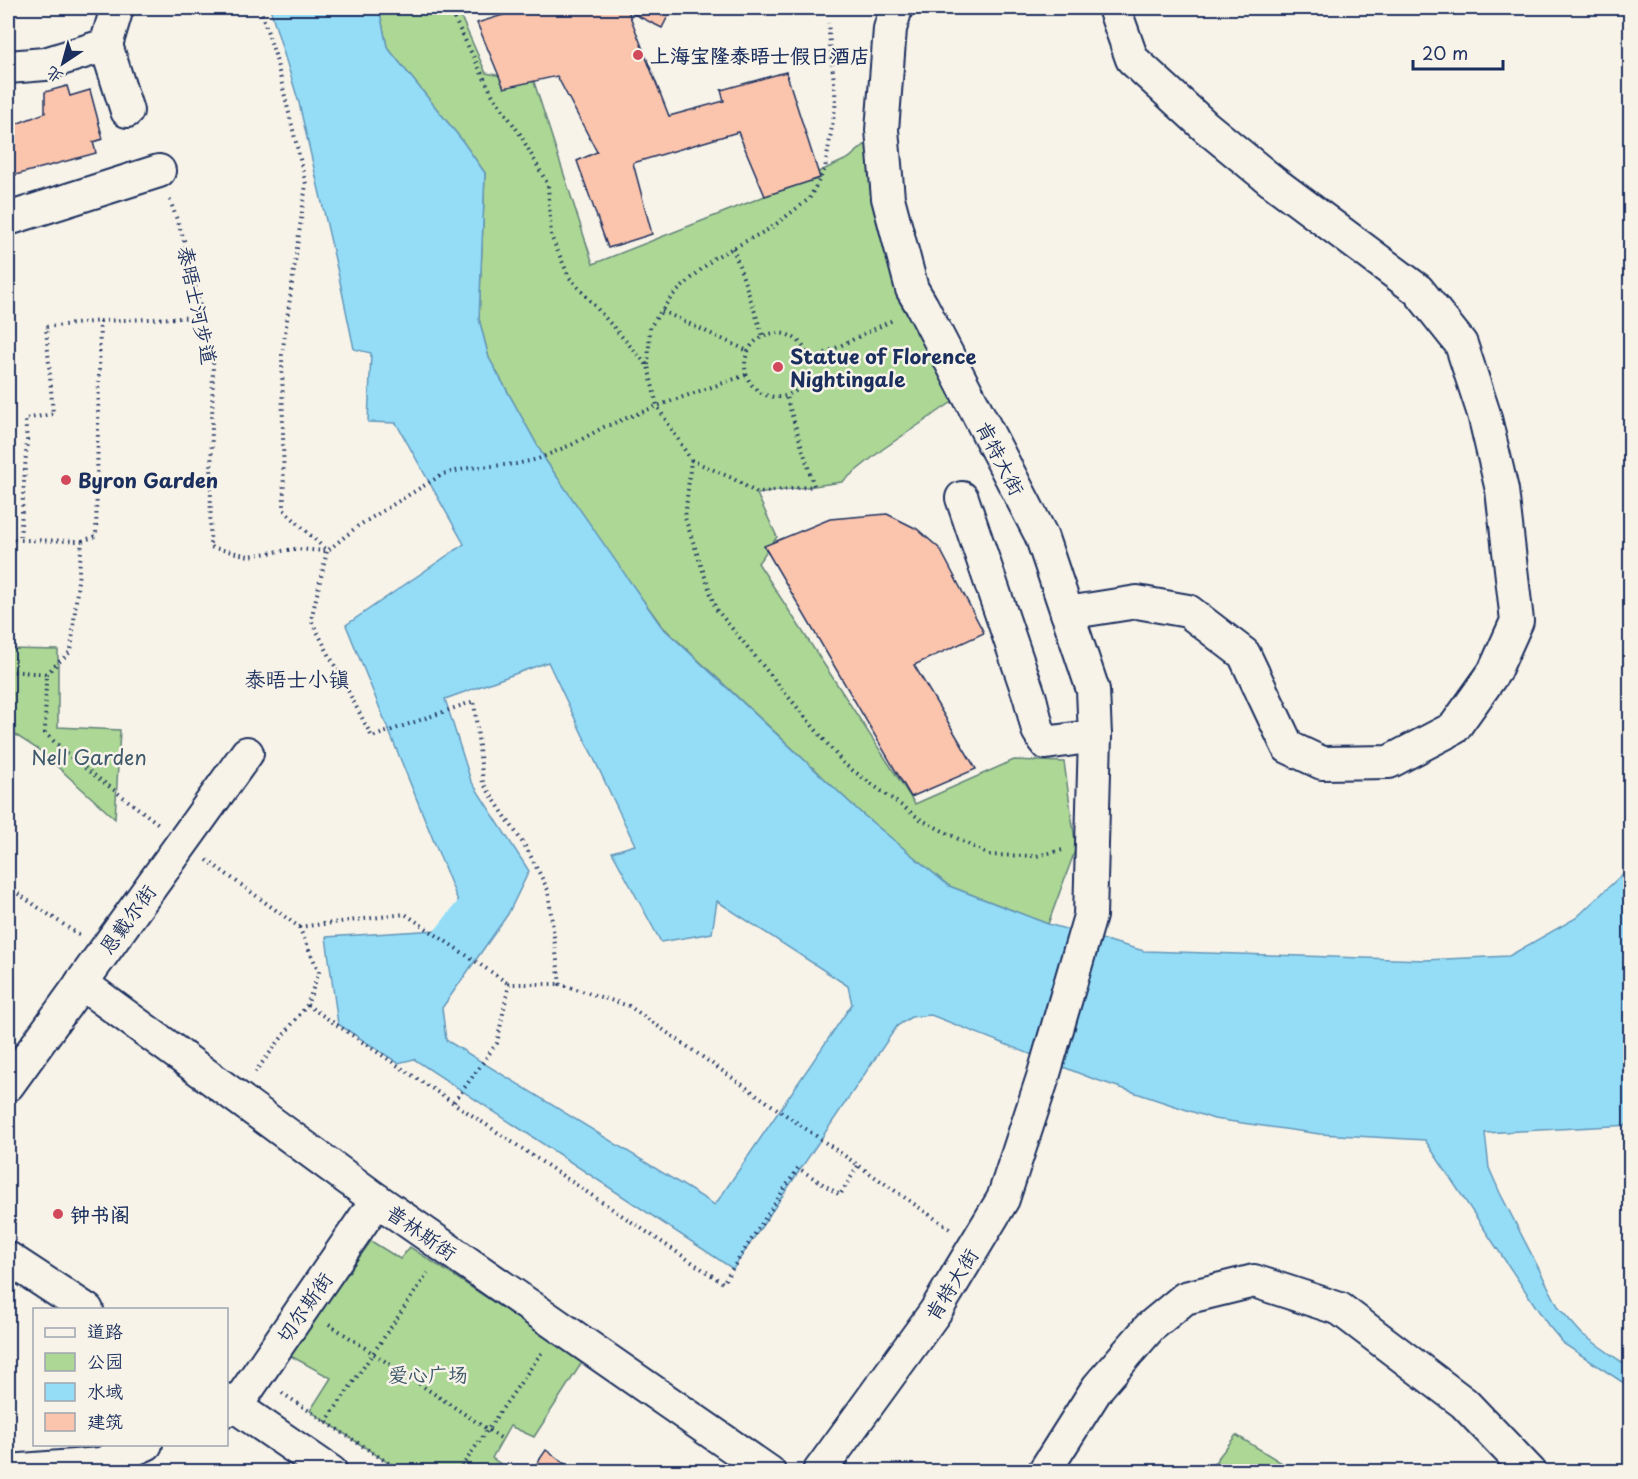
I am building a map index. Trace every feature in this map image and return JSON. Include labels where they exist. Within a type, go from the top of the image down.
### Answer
[{"type":"street","points":[[117,8],[106,45],[127,111]]},
{"type":"street","name":"肯特大街","points":[[819,1472],[935,1312],[1003,1199],[1043,1077],[1089,916],[1095,736],[1093,690],[1041,535],[912,290],[888,198],[882,130],[890,29],[896,8]]},
{"type":"street","points":[[1067,613],[1137,602],[1188,611],[1244,654],[1288,747],[1322,763],[1389,762],[1454,728],[1494,672],[1517,621],[1502,490],[1484,414],[1461,344],[1418,290],[1272,181],[1206,127],[1132,59],[1114,8]]},
{"type":"street","points":[[8,67],[45,64],[106,45]]},
{"type":"street","points":[[8,219],[159,171]]},
{"type":"street","points":[[962,498],[1042,736],[1046,743],[1095,736]]},
{"type":"street","name":"恩戴尔街","points":[[8,1085],[246,753]]},
{"type":"street","name":"普林斯街","points":[[81,983],[377,1200],[769,1472]]},
{"type":"street","name":"切尔斯街","points":[[230,1406],[256,1376],[377,1200]]},
{"type":"street","points":[[8,1258],[84,1308]]},
{"type":"street","points":[[1044,1472],[1098,1387],[1150,1327],[1185,1298],[1254,1281],[1340,1309],[1464,1403],[1530,1472]]},
{"type":"street","points":[[230,1406],[331,1472]]},
{"type":"street","points":[[8,1471],[101,1464],[142,1446]]},
{"type":"path","points":[[260,8],[275,55],[306,184],[282,355],[284,510],[327,551]]},
{"type":"path","points":[[449,8],[492,94],[520,134],[548,185],[551,236],[569,278],[648,366]]},
{"type":"path","points":[[786,396],[814,486],[757,494],[732,478],[691,460],[657,406],[648,366],[650,327],[672,296],[714,258],[771,228],[809,199],[825,169],[836,102],[828,23]]},
{"type":"path","name":"泰晤士河步道","points":[[159,171],[185,243],[213,362],[210,547],[249,556],[294,549],[327,551]]},
{"type":"path","points":[[733,248],[763,336]]},
{"type":"path","points":[[809,361],[922,306]]},
{"type":"path","points":[[662,311],[748,351]]},
{"type":"path","points":[[20,540],[27,440],[25,419],[53,414],[46,327],[100,321],[202,317]]},
{"type":"path","points":[[8,539],[82,541],[96,536],[100,321]]},
{"type":"path","points":[[773,333],[792,337],[806,351],[809,361],[807,379],[795,392],[786,396],[766,396],[758,391],[746,375],[748,351],[754,342],[763,336],[773,333]]},
{"type":"path","points":[[560,984],[548,890],[527,849],[483,783],[474,701],[372,737],[311,620],[327,551],[358,526],[443,474],[468,468],[516,464],[538,459],[604,427],[746,375]]},
{"type":"path","points":[[691,460],[685,518],[716,609],[844,764],[920,819],[989,855],[1036,855],[1066,850]]},
{"type":"path","points":[[46,674],[71,651],[82,541]]},
{"type":"path","points":[[8,887],[104,952]]},
{"type":"path","points":[[299,927],[405,914],[509,984],[560,984],[630,1006],[975,1246]]},
{"type":"path","points":[[454,1102],[497,1043],[509,984]]},
{"type":"path","points":[[307,1005],[723,1283],[798,1168],[840,1196],[858,1166]]},
{"type":"path","points":[[326,1422],[445,1248]]},
{"type":"path","points":[[304,1307],[501,1440]]},
{"type":"path","points":[[458,1472],[559,1327]]},
{"type":"path","points":[[256,1376],[402,1472]]},
{"type":"green space","points":[[379,8],[457,8],[486,73],[534,82],[593,264],[760,198],[849,158],[882,130],[888,198],[967,392],[883,449],[842,482],[757,494],[777,537],[758,563],[915,804],[1014,760],[1064,762],[1076,848],[1048,924],[949,886],[861,813],[662,626],[620,569],[546,461],[489,358],[479,319],[485,173],[461,139],[387,47]]},
{"type":"green space","name":"Nell Garden","points":[[8,649],[58,650],[58,727],[120,730],[115,819],[39,750],[8,730]]},
{"type":"green space","name":"爱心广场","points":[[371,1241],[400,1259],[410,1247],[583,1361],[534,1437],[510,1426],[492,1458],[511,1471],[402,1472],[310,1411],[331,1378],[289,1355]]},
{"type":"green space","points":[[1236,1435],[1295,1471],[1208,1471]]},
{"type":"water","points":[[270,8],[379,8],[387,47],[461,139],[485,173],[479,319],[489,358],[546,461],[661,626],[861,813],[949,886],[1048,924],[1144,951],[1425,960],[1509,956],[1576,918],[1630,867],[1630,1125],[1485,1133],[1489,1168],[1559,1308],[1582,1334],[1630,1368],[1630,1387],[1564,1344],[1548,1325],[1425,1140],[1320,1134],[1214,1119],[1091,1078],[931,1015],[911,1017],[897,1026],[733,1269],[414,1059],[398,1063],[338,1024],[326,937],[469,928],[346,625],[464,544],[396,423],[368,422],[371,353],[354,349],[299,103]],"holes":[[[548,662],[635,845],[612,852],[661,942],[712,933],[717,901],[848,986],[852,1004],[715,1205],[446,1040],[442,1008],[508,914],[529,871],[471,781],[445,699]]]},
{"type":"building","points":[[526,8],[672,8],[662,28],[628,11],[669,116],[724,101],[721,90],[786,72],[820,178],[765,196],[738,132],[633,163],[652,234],[608,248],[577,161],[597,152],[557,76],[504,88],[477,23]]},
{"type":"building","points":[[67,86],[70,96],[90,90],[103,139],[93,142],[96,153],[8,177],[8,127],[45,113],[45,92]]},
{"type":"building","points":[[887,514],[917,529],[940,549],[984,633],[914,665],[976,769],[911,797],[764,546],[830,519]]},
{"type":"building","points":[[546,1450],[576,1472],[531,1472]]},
{"type":"building","points":[[234,1466],[243,1472],[223,1472]]},
{"type":"waterway","points":[[429,964],[491,885]]},
{"type":"place","name":"上海宝隆泰晤士假日酒店","points":[[638,55]]},
{"type":"place","name":"Statue of Florence Nightingale","points":[[778,367]]},
{"type":"place","name":"Byron Garden","points":[[66,480]]},
{"type":"place","name":"钟书阁","points":[[58,1214]]},
{"type":"district","name":"泰晤士小镇","points":[[297,678]]}]
